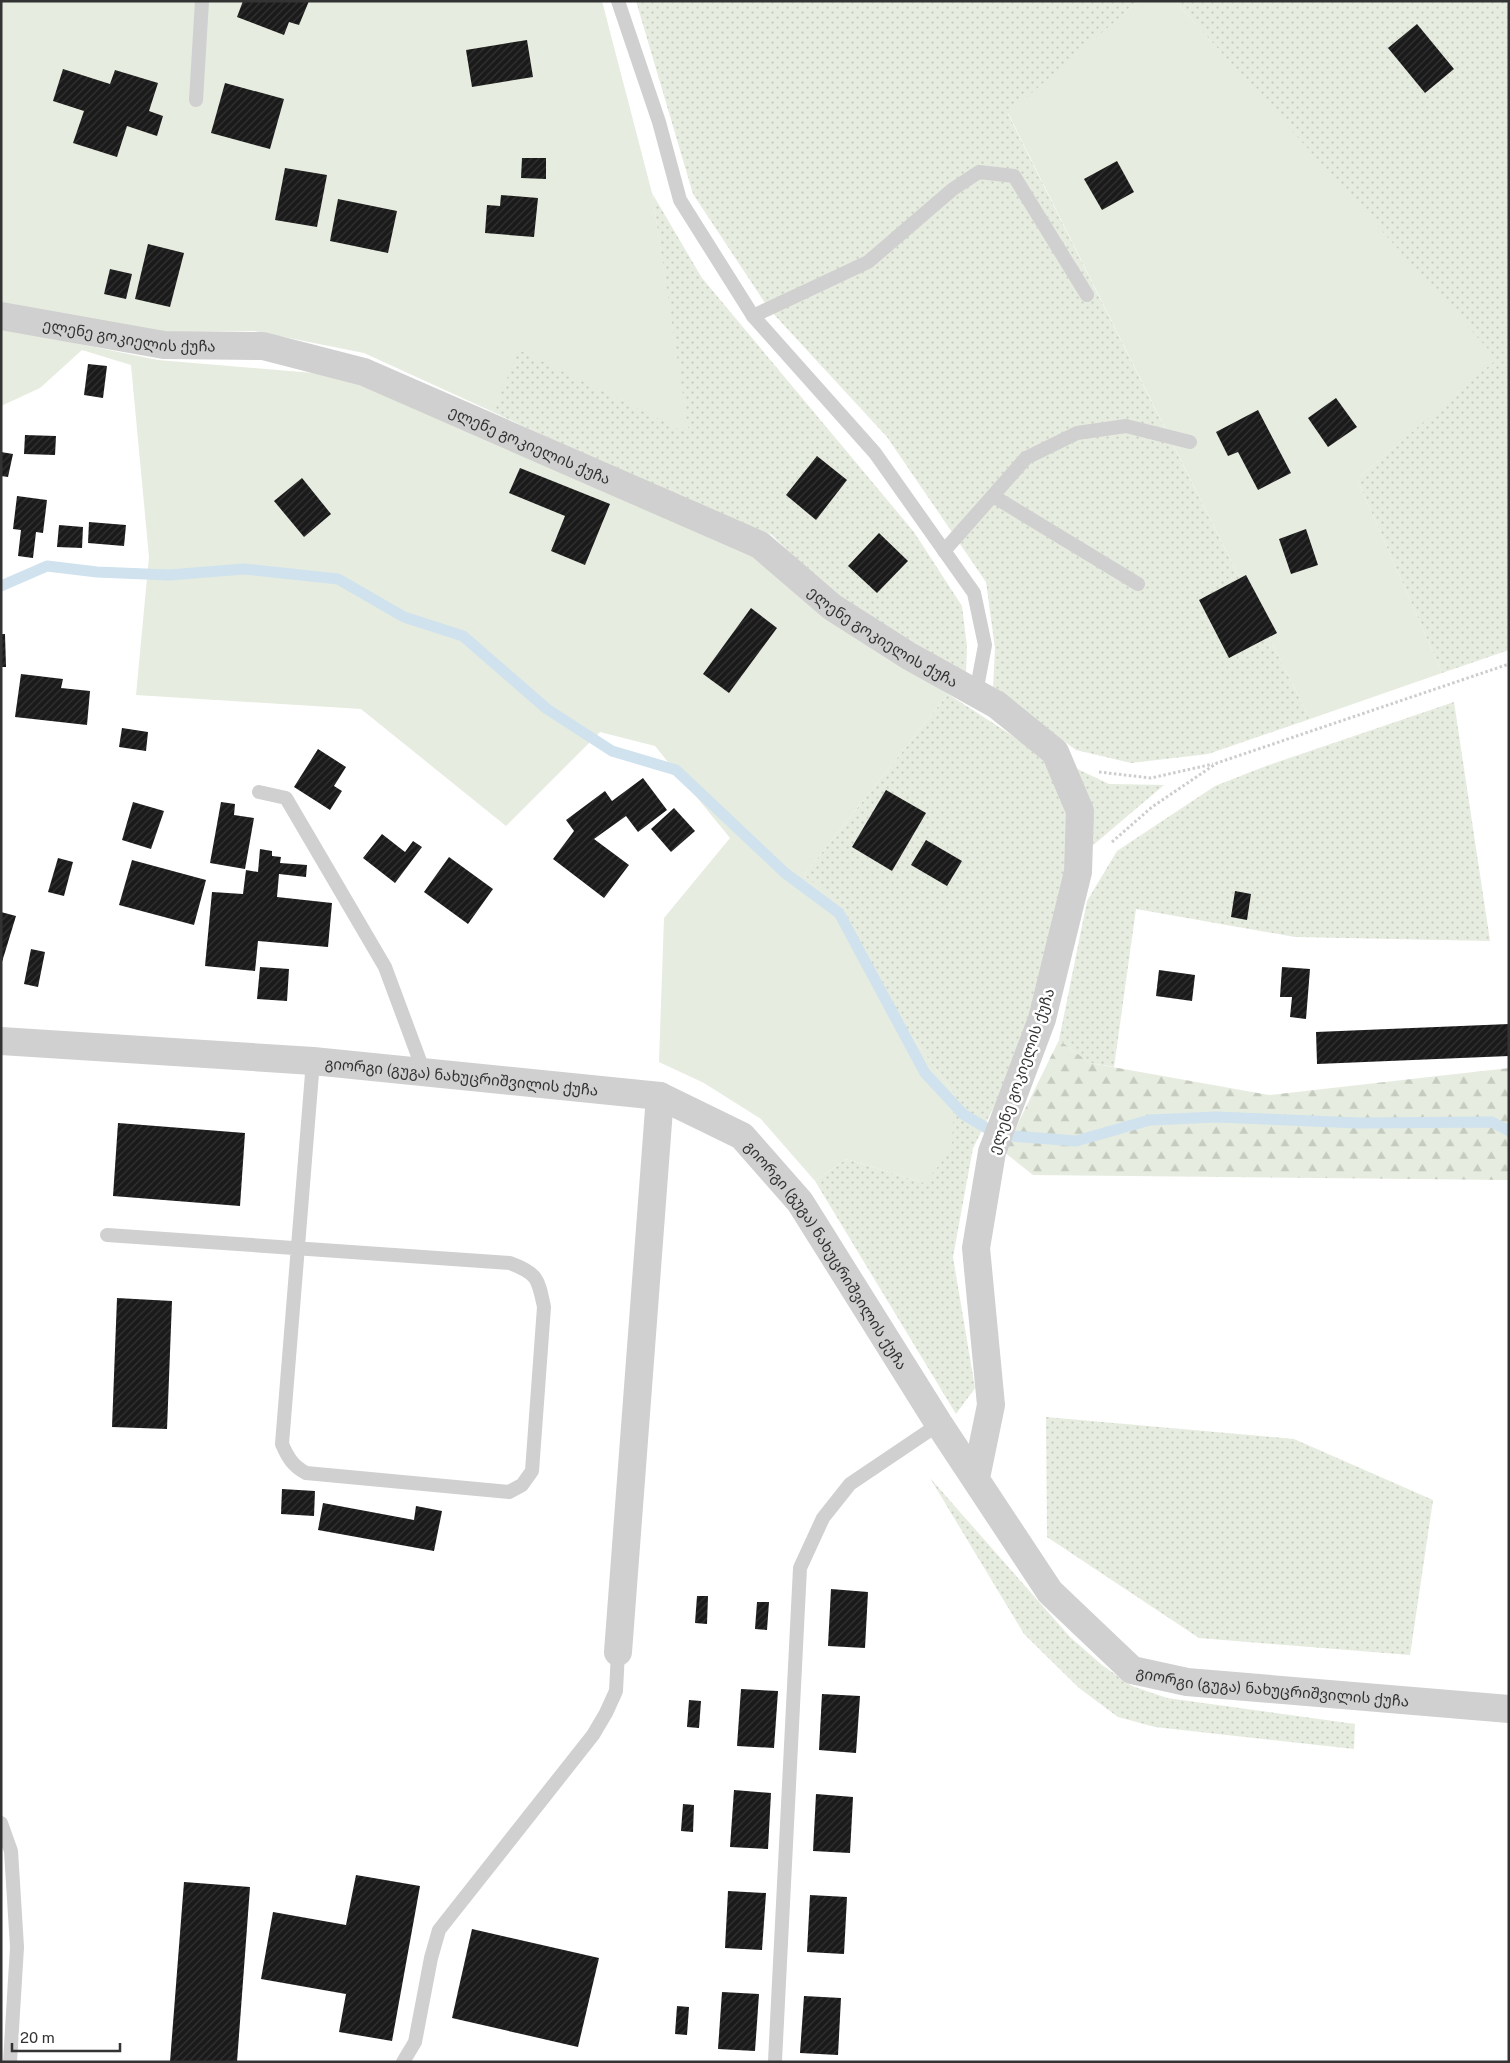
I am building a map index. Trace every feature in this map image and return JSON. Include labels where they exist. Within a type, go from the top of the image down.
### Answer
[{"type":"street","name":"ელენე გოკიელის ქუჩა","points":[[1,316],[164,345],[263,346],[364,372],[760,545],[832,607],[909,656],[997,705],[1056,752],[1080,811],[1078,872],[1042,1019],[992,1152],[976,1248],[991,1405],[976,1478]]},
{"type":"street","name":"გიორგი (გუგა) ნახუცრიშვილის ქუჩა","points":[[1,1041],[313,1061],[660,1096],[742,1136],[800,1202],[939,1424],[1050,1592],[1132,1670],[1187,1682],[1509,1709]]},
{"type":"street","points":[[618,1652],[660,1096]]},
{"type":"lane","points":[[196,100],[202,1]]},
{"type":"lane","points":[[618,1],[659,122],[680,200],[753,316],[875,452],[974,593],[985,645],[976,693]]},
{"type":"lane","points":[[753,316],[868,262],[953,189],[979,172],[1014,176],[1088,295]]},
{"type":"lane","points":[[944,550],[1026,458],[1077,433],[1126,426],[1190,442]]},
{"type":"lane","points":[[993,496],[1138,584]]},
{"type":"lane","points":[[259,792],[286,798],[385,967],[424,1072]]},
{"type":"lane","points":[[106,1235],[298,1247],[510,1263],[530,1271],[539,1283],[544,1307],[532,1471],[522,1485],[509,1492],[306,1473],[294,1466],[287,1457],[282,1444],[298,1247],[313,1061]]},
{"type":"lane","points":[[775,2061],[800,1568],[823,1518],[850,1484],[939,1424]]},
{"type":"lane","points":[[403,2062],[415,2042],[439,1930],[593,1735],[616,1691],[618,1652]]},
{"type":"lane","points":[[1,1823],[11,1851],[18,1947],[10,2062]]},
{"type":"path","points":[[1056,752],[1101,773],[1151,778],[1216,763],[1509,664]]},
{"type":"path","points":[[1078,872],[1152,807],[1216,763]]},
{"type":"green space","points":[[1,1],[602,1],[652,193],[689,434],[519,350],[493,412],[364,353],[254,331],[148,332],[1,303]]},
{"type":"green space","points":[[636,1],[1139,1],[1008,114],[1310,719],[1208,754],[1131,763],[1076,750],[993,689],[995,648],[986,582],[887,437],[769,309],[693,194]]},
{"type":"green space","points":[[1139,1],[1175,1],[1497,359],[1357,479],[1442,673],[1310,719],[1008,113]]},
{"type":"green space","points":[[1175,1],[1509,1],[1509,650],[1442,673],[1357,479],[1496,359]]},
{"type":"green space","points":[[652,193],[702,278],[914,532],[962,606],[967,646],[966,674],[827,590],[772,535],[668,494],[493,412],[518,349],[688,433]]},
{"type":"green space","points":[[1,328],[158,360],[349,376],[755,556],[810,606],[948,694],[804,875],[840,904],[908,1031],[954,1094],[952,1149],[925,1183],[846,1159],[815,1181],[761,1119],[704,1083],[659,1062],[664,918],[730,838],[655,746],[600,732],[506,826],[361,709],[136,695],[149,557],[131,365],[82,350],[40,388],[1,406]]},
{"type":"green space","points":[[948,694],[1044,756],[1066,811],[1066,871],[1024,1048],[973,1148],[953,1257],[975,1388],[956,1414],[815,1181],[846,1159],[925,1183],[954,1094],[908,1031],[804,875]]},
{"type":"green space","points":[[1454,702],[1490,941],[1295,937],[1136,909],[1114,1067],[1090,1063],[1059,1040],[1087,901],[1117,851],[1215,786],[1266,766]]},
{"type":"green space","points":[[1071,766],[1109,784],[1164,785],[1085,852]]},
{"type":"green space","points":[[1059,1040],[1090,1063],[1269,1095],[1509,1068],[1509,1180],[1033,1175],[1004,1152]]},
{"type":"green space","points":[[1046,1417],[1294,1439],[1433,1500],[1410,1655],[1199,1638],[1047,1537]]},
{"type":"green space","points":[[930,1478],[1070,1637],[1102,1665],[1132,1686],[1167,1698],[1355,1724],[1354,1749],[1155,1727],[1118,1717],[1079,1688],[1024,1634]]},
{"type":"building","points":[[243,1],[309,1],[299,25],[289,22],[284,35],[237,17]]},
{"type":"building","points":[[1417,24],[1454,69],[1425,93],[1388,48]]},
{"type":"building","points":[[527,40],[533,77],[472,87],[466,50]]},
{"type":"building","points":[[63,69],[110,84],[115,70],[158,83],[149,111],[163,116],[157,136],[127,126],[117,157],[73,143],[84,111],[53,101]]},
{"type":"building","points":[[225,83],[284,99],[270,149],[211,133]]},
{"type":"building","points":[[522,158],[546,158],[546,179],[521,178]]},
{"type":"building","points":[[1117,161],[1134,192],[1102,210],[1084,179]]},
{"type":"building","points":[[285,168],[327,175],[317,227],[275,220]]},
{"type":"building","points":[[501,195],[538,198],[534,237],[485,233],[487,205],[500,206]]},
{"type":"building","points":[[338,199],[397,211],[388,253],[330,241]]},
{"type":"building","points":[[148,244],[184,253],[170,307],[135,299]]},
{"type":"building","points":[[110,269],[132,274],[126,299],[104,294]]},
{"type":"building","points":[[88,364],[107,366],[103,398],[84,395]]},
{"type":"building","points":[[1336,398],[1357,427],[1328,447],[1308,418]]},
{"type":"building","points":[[1258,410],[1291,473],[1258,490],[1238,452],[1228,456],[1216,432]]},
{"type":"building","points":[[25,435],[56,436],[55,455],[24,454]]},
{"type":"building","points":[[1,452],[13,454],[8,477],[1,476]]},
{"type":"building","points":[[817,456],[847,480],[816,520],[786,495]]},
{"type":"building","points":[[520,468],[610,504],[585,565],[551,551],[565,516],[509,493]]},
{"type":"building","points":[[302,478],[331,514],[304,537],[274,501]]},
{"type":"building","points":[[17,496],[47,500],[43,533],[36,532],[33,558],[18,556],[21,530],[13,529]]},
{"type":"building","points":[[89,522],[126,525],[124,546],[88,543]]},
{"type":"building","points":[[59,525],[83,527],[82,548],[57,547]]},
{"type":"building","points":[[1306,529],[1318,565],[1291,574],[1279,539]]},
{"type":"building","points":[[879,533],[908,561],[877,593],[848,566]]},
{"type":"building","points":[[1246,575],[1277,633],[1229,658],[1199,600]]},
{"type":"building","points":[[751,608],[777,628],[729,693],[703,674]]},
{"type":"building","points":[[1,634],[5,634],[6,667],[1,667]]},
{"type":"building","points":[[21,674],[63,679],[61,688],[90,691],[87,725],[15,717]]},
{"type":"building","points":[[122,728],[148,732],[146,751],[119,747]]},
{"type":"building","points":[[318,749],[346,767],[334,786],[342,791],[330,810],[294,787]]},
{"type":"building","points":[[643,778],[667,810],[638,832],[626,816],[594,839],[629,865],[604,898],[553,859],[574,831],[566,820],[605,791],[612,801]]},
{"type":"building","points":[[886,790],[926,813],[892,871],[852,847]]},
{"type":"building","points":[[133,802],[164,811],[151,849],[122,840]]},
{"type":"building","points":[[221,802],[235,804],[234,815],[254,818],[245,869],[210,863]]},
{"type":"building","points":[[674,808],[695,831],[671,852],[651,829]]},
{"type":"building","points":[[382,834],[405,852],[413,841],[422,847],[395,883],[363,858]]},
{"type":"building","points":[[926,840],[962,861],[947,886],[911,865]]},
{"type":"building","points":[[260,849],[272,851],[272,856],[281,857],[280,863],[307,865],[306,877],[279,874],[277,897],[332,903],[328,947],[258,941],[255,971],[205,966],[212,892],[243,894],[246,870],[258,872]]},
{"type":"building","points":[[449,857],[493,889],[468,924],[424,892]]},
{"type":"building","points":[[58,858],[73,862],[64,896],[48,892]]},
{"type":"building","points":[[132,860],[206,880],[194,925],[119,905]]},
{"type":"building","points":[[1235,891],[1251,894],[1247,920],[1231,917]]},
{"type":"building","points":[[1,912],[16,916],[2,962],[1,962]]},
{"type":"building","points":[[31,949],[45,952],[38,987],[24,984]]},
{"type":"building","points":[[260,967],[289,969],[287,1001],[257,999]]},
{"type":"building","points":[[1282,967],[1310,969],[1306,1019],[1290,1017],[1292,997],[1280,997]]},
{"type":"building","points":[[1159,970],[1195,975],[1192,1001],[1156,996]]},
{"type":"building","points":[[1509,1024],[1509,1056],[1317,1064],[1316,1032]]},
{"type":"building","points":[[118,1123],[245,1133],[240,1206],[113,1196]]},
{"type":"building","points":[[117,1298],[172,1301],[167,1429],[112,1427]]},
{"type":"building","points":[[282,1489],[315,1491],[314,1516],[281,1514]]},
{"type":"building","points":[[323,1503],[414,1520],[416,1506],[442,1511],[434,1551],[318,1530]]},
{"type":"building","points":[[831,1589],[868,1592],[865,1648],[828,1646]]},
{"type":"building","points":[[697,1596],[708,1596],[707,1624],[695,1623]]},
{"type":"building","points":[[757,1602],[769,1602],[767,1630],[755,1629]]},
{"type":"building","points":[[741,1689],[778,1691],[774,1748],[737,1746]]},
{"type":"building","points":[[822,1694],[860,1696],[856,1753],[819,1750]]},
{"type":"building","points":[[689,1700],[701,1701],[699,1728],[687,1727]]},
{"type":"building","points":[[734,1790],[771,1793],[768,1849],[730,1847]]},
{"type":"building","points":[[816,1794],[853,1797],[850,1853],[813,1851]]},
{"type":"building","points":[[683,1804],[694,1805],[693,1832],[681,1831]]},
{"type":"building","points":[[356,1875],[420,1886],[392,2041],[339,2032],[346,1994],[261,1979],[273,1912],[346,1925]]},
{"type":"building","points":[[184,1882],[250,1887],[237,2062],[170,2062]]},
{"type":"building","points":[[728,1891],[766,1893],[762,1950],[725,1948]]},
{"type":"building","points":[[810,1895],[847,1897],[844,1954],[807,1952]]},
{"type":"building","points":[[472,1929],[599,1958],[578,2047],[452,2018]]},
{"type":"building","points":[[722,1992],[759,1994],[755,2051],[718,2049]]},
{"type":"building","points":[[804,1996],[841,1998],[838,2055],[800,2053]]},
{"type":"building","points":[[677,2006],[689,2007],[687,2035],[675,2034]]},
{"type":"waterway","points":[[1,586],[47,566],[97,572],[169,575],[244,569],[338,579],[404,617],[463,636],[547,709],[612,751],[676,770],[785,873],[839,913],[925,1073],[963,1114],[998,1135],[1076,1141],[1150,1120],[1216,1117],[1359,1123],[1492,1122],[1509,1131]]}]
